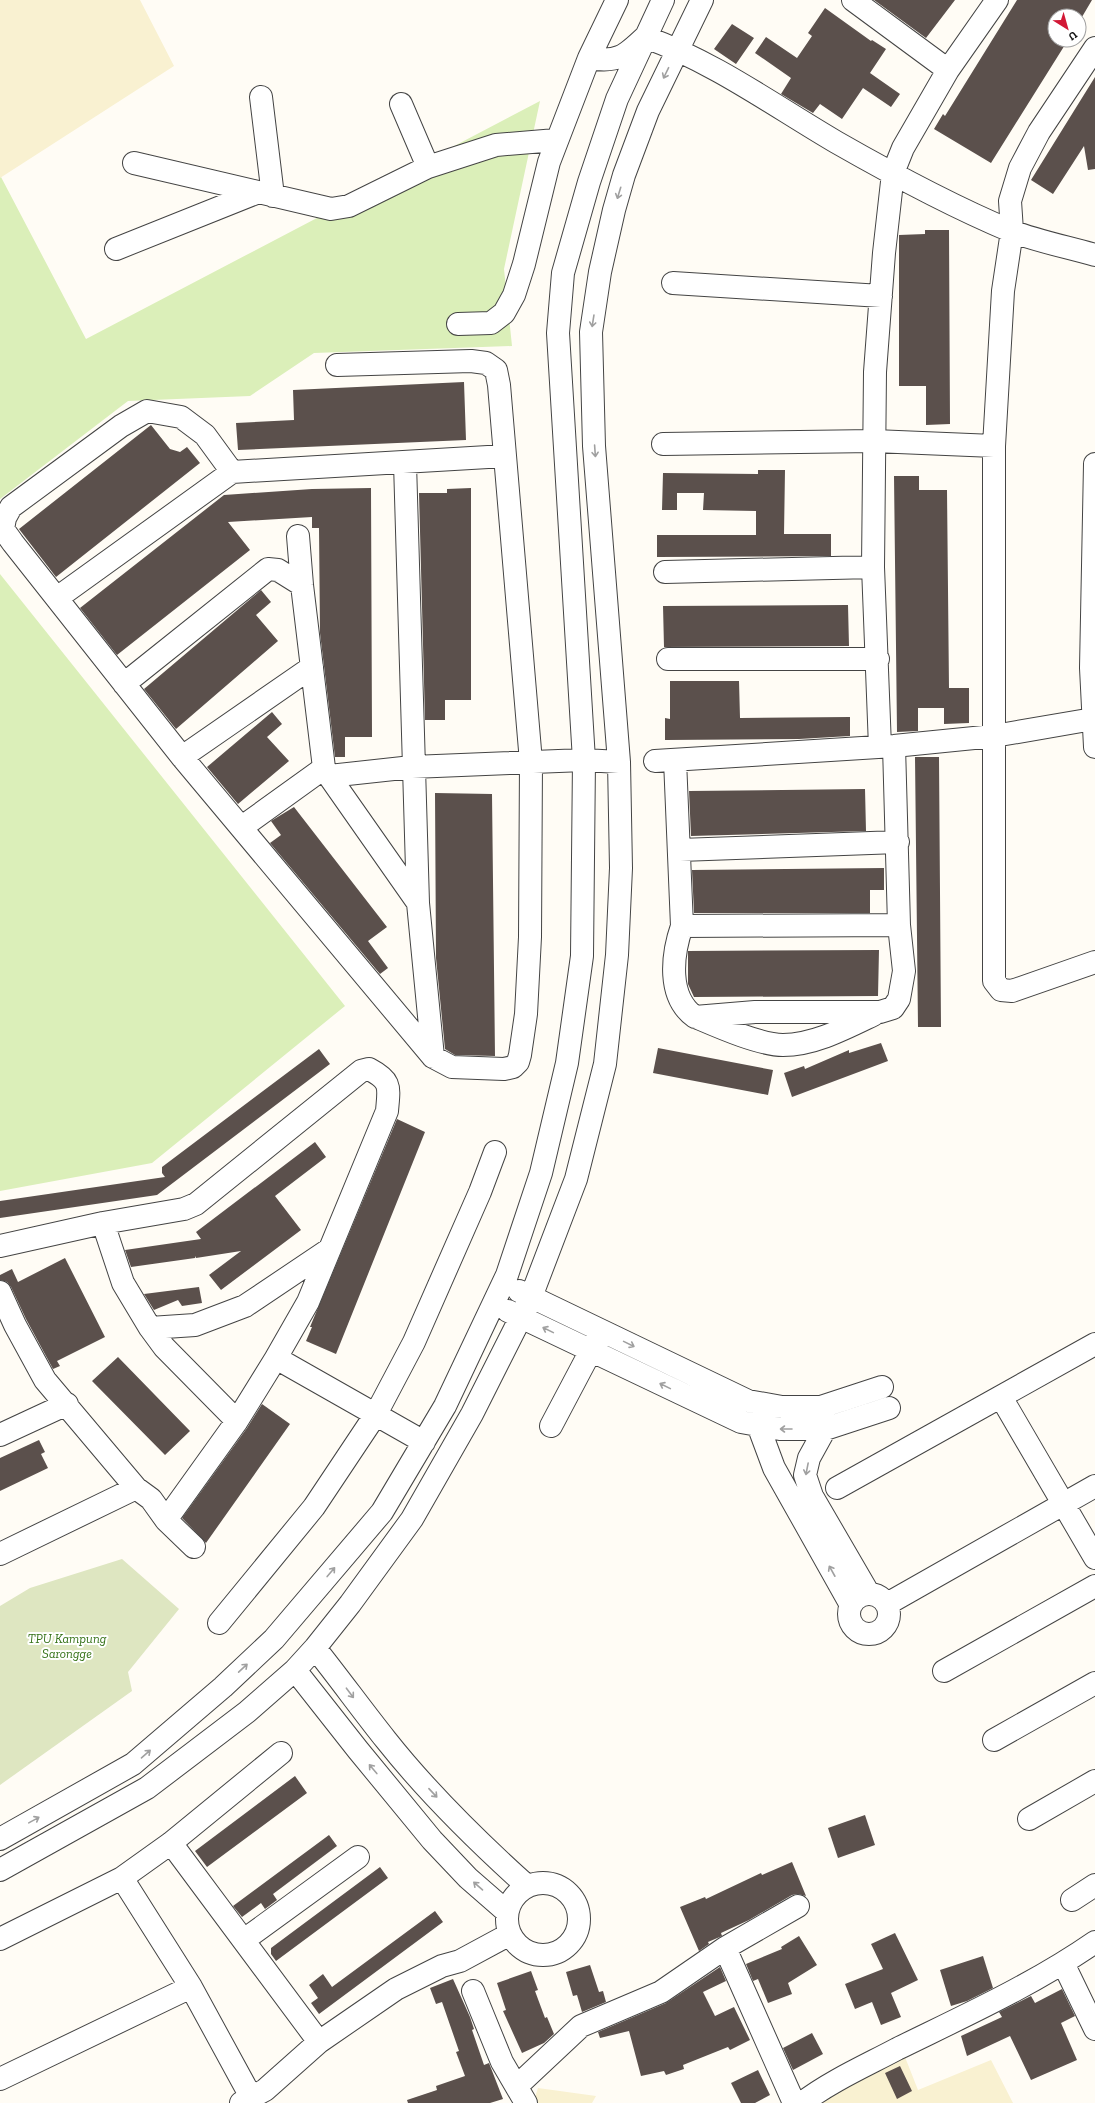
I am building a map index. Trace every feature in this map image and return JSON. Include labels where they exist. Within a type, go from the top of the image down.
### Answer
[{"type":"street","points":[[458,324],[491,323],[504,314],[514,295],[524,264],[548,162],[589,58],[617,0]]},
{"type":"street","points":[[0,1839],[133,1764],[223,1687],[274,1639],[382,1512],[445,1406],[503,1283],[541,1173],[567,1064],[582,956],[584,760],[558,333],[563,273],[589,182],[617,99],[663,0]]},
{"type":"street","points":[[0,1870],[147,1788],[247,1712],[295,1670],[315,1648],[350,1604],[412,1519],[472,1414],[531,1297],[576,1179],[604,1064],[617,956],[621,868],[620,762],[594,446],[591,332],[600,272],[614,210],[624,175],[648,111],[702,0]]},
{"type":"street","points":[[853,0],[948,70]]},
{"type":"street","points":[[997,0],[948,70],[903,148],[893,173],[884,253],[882,296],[875,372],[873,567],[878,659],[887,747],[898,842],[899,925],[904,971],[899,999],[893,1008],[880,1012],[838,1031],[796,1044],[781,1045],[739,1035],[695,1017],[686,1010],[678,997],[674,961],[676,942],[682,926],[680,850],[665,760],[887,747],[994,736],[1093,719]]},
{"type":"street","points":[[589,58],[603,61],[615,60],[624,56],[645,37]]},
{"type":"street","points":[[645,37],[678,49],[705,62],[836,141],[893,173],[1012,231],[1095,255]]},
{"type":"street","points":[[1095,48],[1039,132],[1020,168],[1010,201],[1012,231],[1003,291],[994,446],[994,981],[1001,990],[1012,991],[1095,962]]},
{"type":"street","points":[[261,97],[264,194]]},
{"type":"street","points":[[401,104],[428,167]]},
{"type":"street","points":[[134,162],[331,209],[349,206],[428,167],[496,145],[556,140]]},
{"type":"street","points":[[116,249],[264,194]]},
{"type":"street","points":[[672,283],[882,296]]},
{"type":"street","points":[[232,472],[205,436],[181,417],[147,411],[121,426],[11,507],[5,518],[3,529],[12,543],[182,757],[242,827],[340,948],[433,1057],[452,1067],[504,1069],[513,1067],[518,1062],[520,1055],[528,974],[531,762],[499,385],[496,370],[486,363],[471,361],[337,366]]},
{"type":"street","points":[[664,444],[874,441],[994,446]]},
{"type":"street","points":[[57,598],[232,472],[505,456]]},
{"type":"street","points":[[405,463],[412,767],[418,902],[433,1057]]},
{"type":"street","points":[[1095,464],[1093,668],[1093,719],[1095,747]]},
{"type":"street","points":[[298,536],[302,585],[326,772],[418,902]]},
{"type":"street","points":[[665,572],[873,567]]},
{"type":"street","points":[[124,684],[268,569],[278,570],[302,585]]},
{"type":"street","points":[[668,659],[878,659]]},
{"type":"street","points":[[182,757],[312,667]]},
{"type":"street","points":[[242,827],[326,772],[584,760],[620,762]]},
{"type":"street","points":[[680,850],[898,842]]},
{"type":"street","points":[[682,926],[899,925]]},
{"type":"street","points":[[695,1017],[755,1012],[880,1012]]},
{"type":"street","points":[[0,1246],[103,1223],[184,1209],[196,1204],[354,1075],[365,1069],[369,1069],[384,1078],[387,1082],[389,1086],[388,1111],[308,1302],[276,1358],[236,1421],[166,1520]]},
{"type":"street","points":[[219,1623],[314,1507],[376,1414],[418,1334],[480,1192],[495,1152]]},
{"type":"street","points":[[103,1223],[123,1283],[150,1328],[164,1346],[236,1421]]},
{"type":"street","points":[[150,1328],[195,1325],[245,1306],[330,1249]]},
{"type":"street","points":[[503,1283],[748,1401],[782,1407],[822,1407],[882,1387]]},
{"type":"street","points":[[0,1292],[15,1325],[45,1380],[67,1404],[136,1488],[151,1499],[166,1520],[194,1547]]},
{"type":"street","points":[[493,1304],[741,1422],[780,1429],[825,1429],[889,1408]]},
{"type":"street","points":[[551,1426],[601,1330]]},
{"type":"street","points":[[837,1488],[1095,1344]]},
{"type":"street","points":[[276,1358],[424,1442]]},
{"type":"street","points":[[1001,1396],[1095,1558]]},
{"type":"street","points":[[0,1435],[67,1404]]},
{"type":"street","points":[[762,1404],[758,1426],[774,1468],[869,1601]]},
{"type":"street","points":[[822,1407],[825,1429],[809,1458],[805,1475],[812,1496],[869,1601]]},
{"type":"street","points":[[869,1601],[1064,1504],[1095,1486]]},
{"type":"street","points":[[0,1554],[136,1488]]},
{"type":"street","points":[[944,1671],[1095,1586]]},
{"type":"street","points":[[315,1648],[386,1741],[410,1768],[483,1846],[527,1886]]},
{"type":"street","points":[[295,1670],[432,1840],[468,1878],[508,1912]]},
{"type":"street","points":[[994,1740],[1095,1683]]},
{"type":"street","points":[[223,1687],[247,1712]]},
{"type":"street","points":[[0,1939],[122,1878],[171,1843],[281,1753]]},
{"type":"street","points":[[388,1786],[410,1768]]},
{"type":"street","points":[[1029,1819],[1095,1781]]},
{"type":"street","points":[[171,1843],[319,2042]]},
{"type":"street","points":[[244,1940],[358,1857]]},
{"type":"street","points":[[122,1878],[191,1987],[246,2100],[265,2090],[319,2042],[396,1989],[442,1966],[460,1961],[510,1934]]},
{"type":"street","points":[[538,1883],[550,1883],[565,1890],[576,1903],[579,1914],[579,1926],[575,1936],[568,1945],[558,1952],[547,1955],[536,1954],[525,1950],[516,1943],[510,1934],[507,1923],[508,1912],[514,1897],[527,1886],[538,1883]]},
{"type":"street","points":[[1072,1900],[1095,1885]]},
{"type":"street","points":[[473,1991],[502,2062],[521,2094],[580,2026],[661,1992],[725,1948],[798,1906]]},
{"type":"street","points":[[802,2103],[814,2094],[870,2063],[1063,1964],[1095,1942]]},
{"type":"street","points":[[725,1948],[794,2103]]},
{"type":"street","points":[[1063,1964],[1095,2029]]},
{"type":"street","points":[[0,2079],[191,1987]]},
{"type":"shaded area","points":[[0,0],[140,0],[174,66],[0,178]]},
{"type":"shaded area","points":[[905,2057],[918,2090],[991,2060],[1013,2103],[817,2103],[837,2091]]},
{"type":"shaded area","points":[[538,2088],[596,2096],[592,2103],[533,2103]]},
{"type":"green space","points":[[540,101],[504,269],[512,346],[314,353],[250,396],[128,401],[0,499],[1,177],[86,339]]},
{"type":"green space","points":[[0,574],[345,1006],[152,1163],[0,1191]]},
{"type":"green space","name":"TPU Kampung Sarongge","points":[[122,1559],[179,1609],[128,1672],[132,1691],[0,1785],[0,1606],[30,1588]]},
{"type":"building","points":[[874,0],[955,0],[926,38]]},
{"type":"building","points":[[1017,0],[1092,0],[1087,8],[1047,8],[1047,48],[1063,48],[991,163],[934,129],[943,114],[945,116]]},
{"type":"building","points":[[825,8],[871,41],[872,40],[886,49],[870,73],[900,94],[891,107],[863,88],[842,119],[820,104],[813,113],[781,94],[791,78],[755,53],[766,37],[797,58],[812,36],[808,33]]},
{"type":"building","points":[[732,24],[754,38],[736,64],[714,49]]},
{"type":"building","points":[[1095,77],[1095,169],[1088,170],[1084,146],[1053,194],[1031,180]]},
{"type":"building","points":[[925,230],[949,230],[950,424],[926,425],[926,386],[899,386],[899,235],[925,234]]},
{"type":"building","points":[[464,382],[466,440],[238,450],[236,423],[294,420],[293,390]]},
{"type":"building","points":[[151,425],[170,449],[180,452],[187,447],[200,463],[56,577],[19,529]]},
{"type":"building","points":[[758,470],[785,470],[784,534],[831,534],[831,556],[657,557],[657,535],[756,535],[756,511],[703,510],[704,493],[677,493],[677,510],[662,510],[663,473],[758,474]]},
{"type":"building","points":[[894,476],[919,476],[919,490],[947,490],[949,688],[969,688],[969,723],[944,724],[944,708],[918,708],[918,731],[897,732]]},
{"type":"building","points":[[371,488],[372,737],[345,737],[345,757],[335,757],[320,633],[319,528],[312,528],[312,517],[228,522],[250,550],[117,655],[80,608],[224,495],[312,489]]},
{"type":"building","points":[[471,488],[471,700],[445,700],[445,720],[425,720],[419,493],[447,493],[447,489]]},
{"type":"building","points":[[261,590],[271,602],[256,615],[278,641],[176,729],[144,689]]},
{"type":"building","points":[[848,605],[849,646],[664,647],[663,606]]},
{"type":"building","points":[[670,681],[739,681],[740,718],[850,717],[850,736],[799,739],[665,740],[665,718],[670,719]]},
{"type":"building","points":[[272,712],[282,724],[267,737],[289,761],[238,804],[207,767]]},
{"type":"building","points":[[915,757],[939,757],[941,1027],[918,1027]]},
{"type":"building","points":[[865,789],[866,831],[691,836],[689,791]]},
{"type":"building","points":[[435,793],[492,794],[495,1056],[455,1055],[445,1049],[436,958]]},
{"type":"building","points":[[294,807],[387,927],[368,941],[388,968],[380,974],[270,843],[281,835],[271,821]]},
{"type":"building","points":[[884,868],[884,890],[870,890],[870,913],[694,913],[692,870]]},
{"type":"building","points":[[879,950],[878,996],[694,997],[688,984],[688,951]]},
{"type":"building","points":[[881,1043],[888,1061],[792,1097],[784,1073],[804,1066],[805,1069],[849,1050],[849,1053]]},
{"type":"building","points":[[658,1048],[773,1070],[768,1095],[653,1073]]},
{"type":"building","points":[[319,1049],[330,1064],[157,1195],[0,1218],[0,1201],[165,1177],[162,1173],[162,1167]]},
{"type":"building","points":[[397,1119],[425,1132],[336,1354],[306,1341],[312,1327],[310,1327]]},
{"type":"building","points":[[315,1142],[326,1157],[275,1196],[301,1230],[221,1290],[209,1275],[241,1251],[196,1258],[195,1256],[195,1258],[131,1267],[125,1250],[201,1239],[196,1232]]},
{"type":"building","points":[[65,1258],[105,1337],[57,1361],[60,1366],[53,1369],[26,1319],[11,1287],[7,1282],[0,1280],[0,1275],[12,1269],[18,1282]]},
{"type":"building","points":[[199,1287],[202,1303],[182,1306],[178,1300],[154,1310],[144,1294]]},
{"type":"building","points":[[118,1357],[190,1431],[165,1455],[92,1381]]},
{"type":"building","points":[[262,1404],[290,1424],[206,1543],[182,1518],[247,1428]]},
{"type":"building","points":[[39,1440],[45,1452],[41,1454],[48,1468],[0,1491],[0,1458]]},
{"type":"building","points":[[295,1776],[307,1793],[207,1867],[195,1851]]},
{"type":"building","points":[[865,1815],[875,1845],[838,1858],[828,1828]]},
{"type":"building","points":[[329,1835],[337,1846],[273,1894],[277,1900],[265,1909],[261,1903],[242,1917],[233,1906]]},
{"type":"building","points":[[792,1862],[806,1896],[798,1894],[792,1895],[749,1920],[721,1933],[722,1936],[708,1942],[709,1944],[699,1951],[680,1907],[705,1897],[706,1899],[761,1873],[762,1875]]},
{"type":"building","points":[[380,1867],[388,1878],[276,1961],[271,1954],[271,1948]]},
{"type":"building","points":[[435,1911],[443,1922],[319,2014],[311,2003],[318,1998],[309,1985],[323,1974],[332,1987]]},
{"type":"building","points":[[895,1933],[918,1980],[891,1993],[901,2017],[881,2025],[872,2002],[855,2009],[845,1984],[883,1969],[871,1944]]},
{"type":"building","points":[[799,1936],[817,1965],[788,1983],[792,1994],[768,2003],[758,1979],[753,1981],[746,1964],[782,1949],[781,1947]]},
{"type":"building","points":[[983,1956],[993,1988],[967,2001],[951,2006],[940,1970]]},
{"type":"building","points":[[590,1965],[599,1992],[603,1991],[606,2002],[582,2012],[577,1995],[573,1996],[566,1972]]},
{"type":"building","points":[[720,1967],[726,1981],[703,1992],[715,2016],[734,2007],[750,2040],[730,2050],[728,2047],[683,2065],[684,2069],[666,2075],[664,2071],[641,2076],[629,2031],[600,2038],[598,2032],[666,2003]]},
{"type":"building","points":[[531,1971],[538,1990],[535,1991],[545,2018],[547,2017],[554,2034],[544,2043],[522,2053],[503,2011],[506,2010],[497,1983]]},
{"type":"building","points":[[453,1979],[470,2017],[474,2029],[472,2030],[484,2065],[489,2063],[503,2099],[490,2103],[408,2103],[407,2100],[437,2090],[436,2086],[465,2076],[456,2052],[459,2051],[442,2002],[436,2004],[430,1988]]},
{"type":"building","points":[[1062,1989],[1075,2016],[1061,2023],[1077,2060],[1031,2080],[1010,2036],[967,2056],[961,2036],[1002,2017],[999,2012],[1031,1996],[1035,2003]]},
{"type":"building","points":[[812,2033],[823,2054],[793,2070],[783,2048]]},
{"type":"building","points":[[900,2066],[912,2091],[897,2099],[885,2073]]},
{"type":"building","points":[[758,2070],[770,2095],[755,2103],[741,2103],[731,2083]]}]
